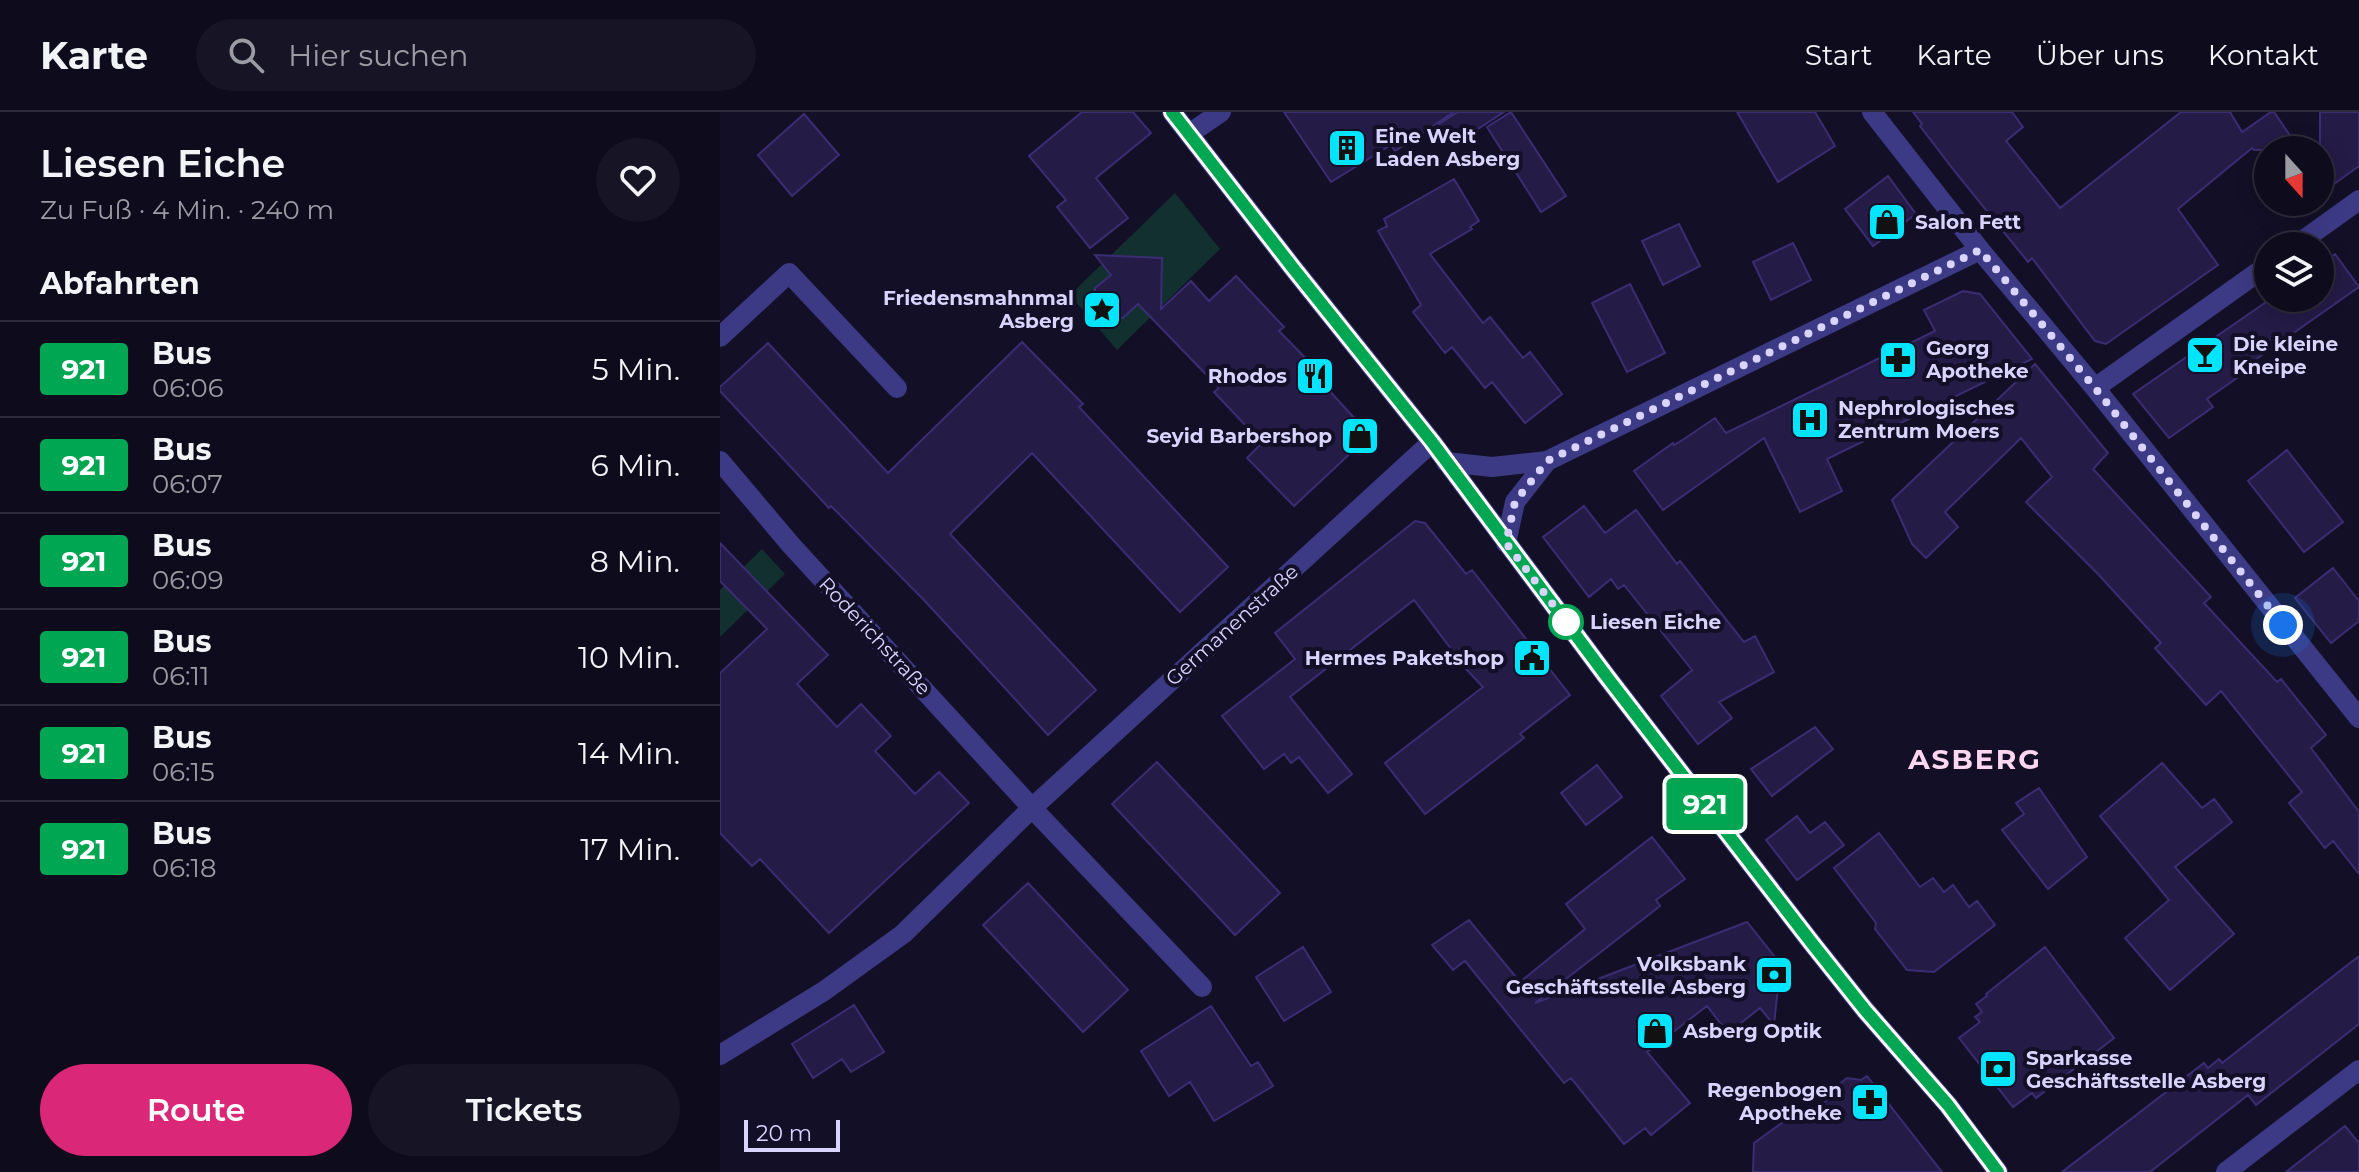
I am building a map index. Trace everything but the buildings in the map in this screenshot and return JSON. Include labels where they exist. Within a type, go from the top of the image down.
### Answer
[{"type":"street","points":[[1172,112],[1432,442],[1811,942],[1865,1010],[1948,1105],[1998,1172]]},
{"type":"street","points":[[1189,134],[1221,112]]},
{"type":"street","points":[[1872,112],[2359,718]]},
{"type":"street","points":[[2314,232],[2359,200]]},
{"type":"street","points":[[1446,462],[1492,467],[1547,461],[1980,250]]},
{"type":"street","points":[[720,337],[789,273],[897,388]]},
{"type":"street","points":[[2095,388],[2254,275]]},
{"type":"street","name":"Germanenstraße","points":[[720,1055],[824,991],[903,934],[1032,808],[1432,442]]},
{"type":"street","name":"Roderichstraße","points":[[720,461],[791,545],[1032,808]]},
{"type":"street","points":[[1506,543],[1515,502],[1547,461]]},
{"type":"street","points":[[1032,808],[1202,987]]},
{"type":"street","points":[[2226,1172],[2355,1082]]},
{"type":"green space","points":[[1175,193],[1220,249],[1117,350],[1070,295]]},
{"type":"green space","points":[[762,549],[785,574],[720,637],[720,590]]},
{"type":"bus line","name":"921","points":[[1172,112],[1432,442],[1607,677],[1811,942],[1865,1010],[1948,1105],[1998,1172]]},
{"type":"place","name":"Eine Welt Laden Asberg","points":[[1347,148]]},
{"type":"place","name":"Salon Fett","points":[[1887,222]]},
{"type":"place","name":"Friedensmahnmal Asberg","points":[[1102,310]]},
{"type":"place","name":"Die kleine Kneipe","points":[[2205,355]]},
{"type":"place","name":"Georg Apotheke","points":[[1898,360]]},
{"type":"place","name":"Rhodos","points":[[1315,376]]},
{"type":"place","name":"Nephrologisches Zentrum Moers","points":[[1810,420]]},
{"type":"place","name":"Seyid Barbershop","points":[[1360,436]]},
{"type":"place","name":"Liesen Eiche","points":[[1566,622]]},
{"type":"place","name":"Hermes Paketshop","points":[[1532,658]]},
{"type":"place","name":"Volksbank Geschäftsstelle Asberg","points":[[1774,975]]},
{"type":"place","name":"Asberg Optik","points":[[1655,1031]]},
{"type":"place","name":"Sparkasse Geschäftsstelle Asberg","points":[[1998,1069]]},
{"type":"place","name":"Regenbogen Apotheke","points":[[1870,1102]]},
{"type":"district","name":"ASBERG","points":[[1975,759]]},
{"type":"route","points":[[1566,622],[1568,624],[1506,543],[1515,502],[1547,461],[1980,250],[2095,388],[2283,625]]}]
